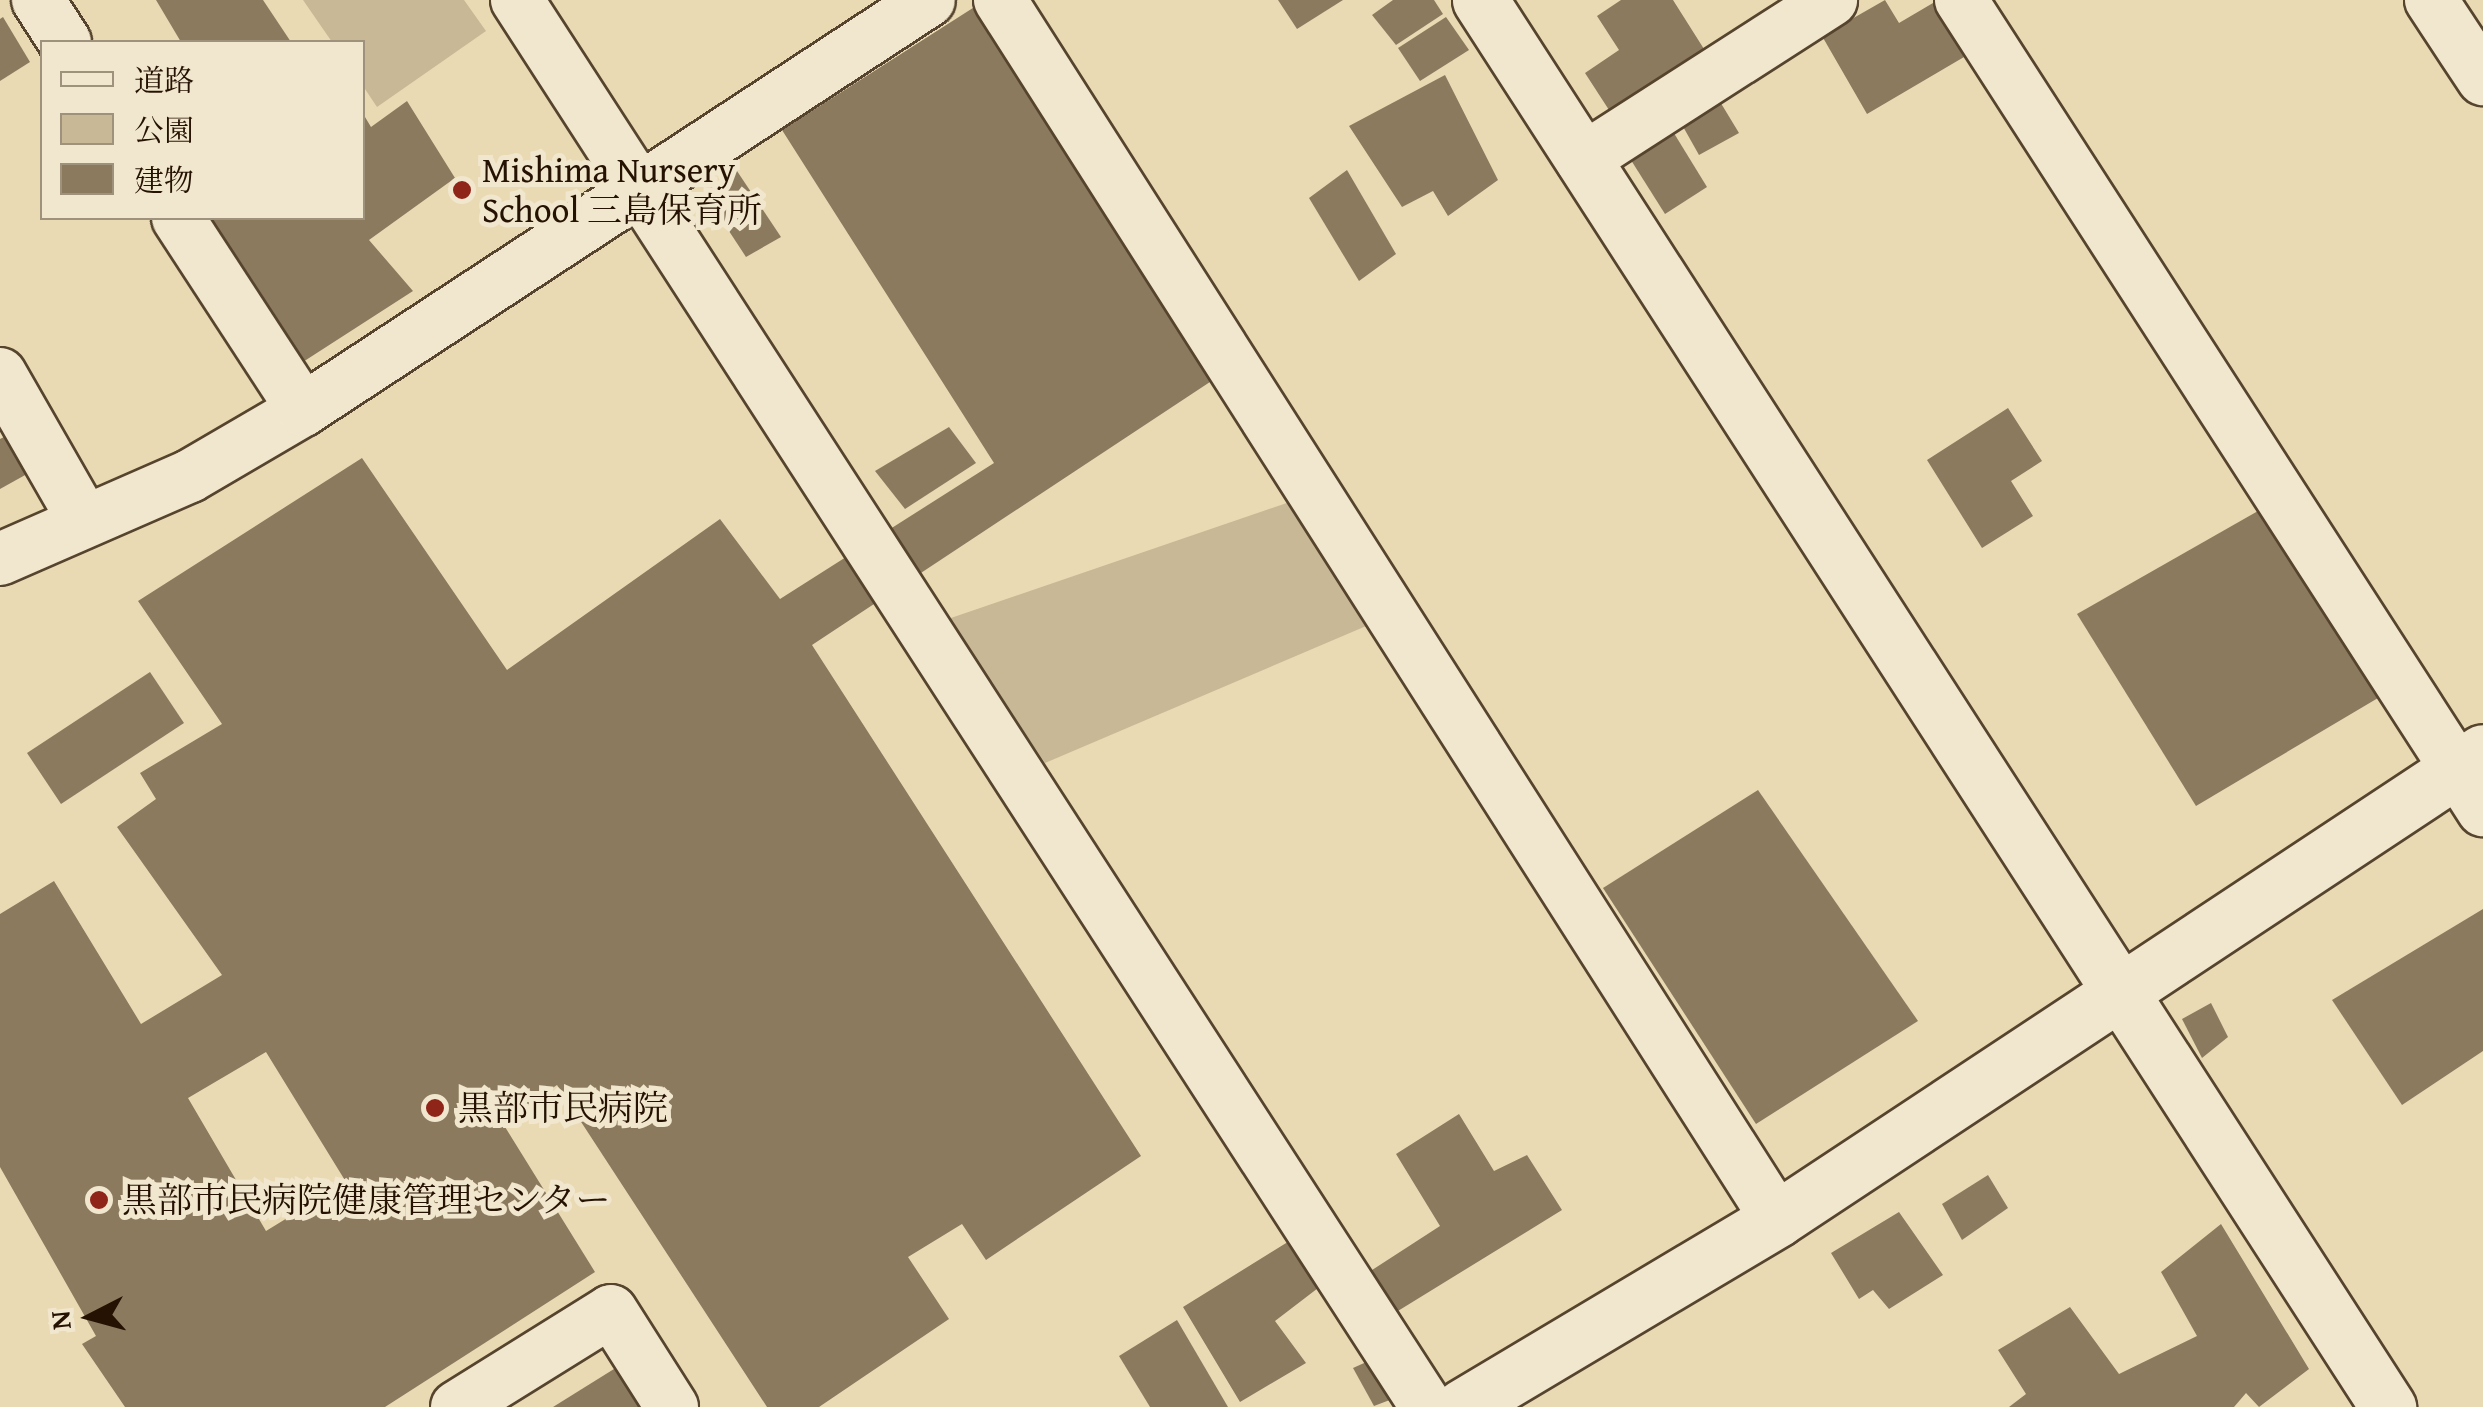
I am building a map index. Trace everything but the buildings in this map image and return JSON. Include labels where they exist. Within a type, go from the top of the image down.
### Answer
[{"type":"street","points":[[38,0],[64,40]]},
{"type":"street","points":[[517,0],[1427,1407]]},
{"type":"street","points":[[0,559],[83,519],[190,476],[303,410],[642,192],[930,0]]},
{"type":"street","points":[[1000,0],[1777,1219]]},
{"type":"street","points":[[1480,0],[2116,992],[2388,1407]]},
{"type":"street","points":[[1582,160],[1831,0]]},
{"type":"street","points":[[1462,1407],[1777,1219],[2116,992],[2474,777],[1961,0]]},
{"type":"street","points":[[2432,0],[2483,79]]},
{"type":"street","points":[[179,220],[303,410]]},
{"type":"street","points":[[0,374],[83,519]]},
{"type":"street","points":[[465,1405],[611,1311],[672,1407]]},
{"type":"green space","points":[[303,0],[464,0],[486,31],[377,107],[365,89],[365,40],[331,40]]},
{"type":"green space","points":[[1310,495],[1385,618],[1045,763],[948,619]]},
{"type":"place","name":"Mishima Nursery School 三島保育所","points":[[462,190]]},
{"type":"place","name":"黒部市民病院","points":[[435,1108]]},
{"type":"place","name":"黒部市民病院健康管理センター","points":[[99,1200]]}]
